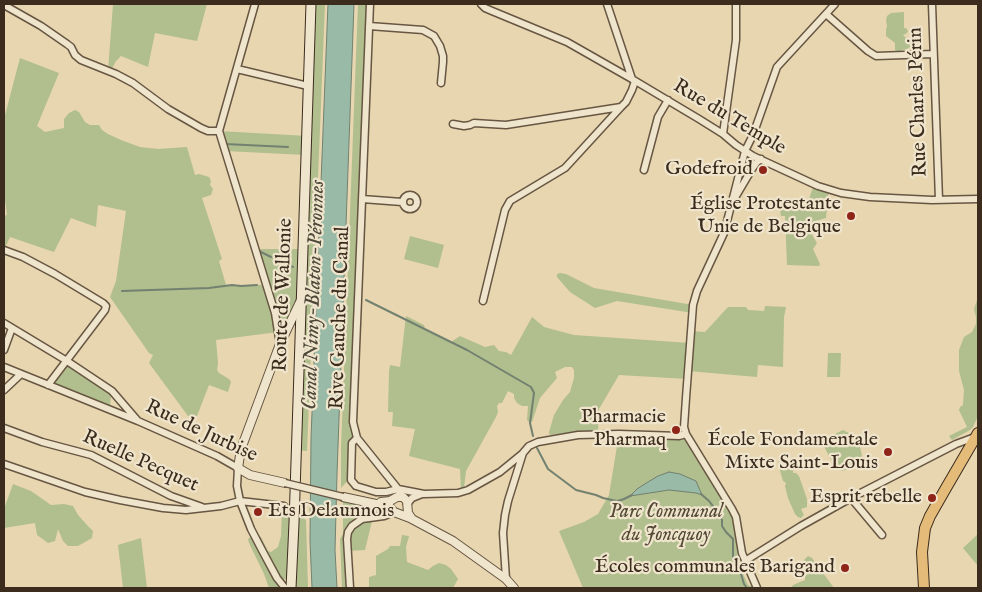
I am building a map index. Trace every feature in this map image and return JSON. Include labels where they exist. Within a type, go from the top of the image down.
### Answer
[{"type":"main road","name":"Route de Wallonie","points":[[291,588],[311,4]]},
{"type":"main road","points":[[924,588],[922,552],[925,528],[977,435]]},
{"type":"street","points":[[254,4],[238,69],[219,132],[275,313],[280,344]]},
{"type":"street","name":"Rive Gauche du Canal","points":[[370,4],[353,422],[358,438],[398,495]]},
{"type":"street","name":"Rue du Temple","points":[[481,4],[492,12],[567,42],[668,100],[723,134],[745,151],[818,186],[841,193],[870,197],[978,200]]},
{"type":"street","points":[[483,301],[505,210],[510,201],[565,168],[626,102],[632,90],[633,80],[607,4]]},
{"type":"street","points":[[723,134],[736,40],[736,4]]},
{"type":"street","points":[[757,588],[740,548],[736,518],[732,509],[686,434],[684,427],[694,300],[724,233],[745,151],[753,136],[777,67],[835,4]]},
{"type":"street","name":"Rue Charles Périn","points":[[932,4],[938,200]]},
{"type":"street","points":[[4,5],[41,26],[67,44],[75,56],[81,60],[133,83],[168,109],[201,128],[219,132]]},
{"type":"street","points":[[826,14],[868,52],[876,56],[933,54]]},
{"type":"street","points":[[369,26],[423,30],[434,36],[443,56],[441,84]]},
{"type":"street","points":[[238,69],[308,86]]},
{"type":"street","points":[[644,170],[658,117],[668,100]]},
{"type":"street","points":[[453,124],[464,126],[474,123],[506,125],[621,107]]},
{"type":"street","points":[[731,203],[752,169],[761,159]]},
{"type":"street","name":"Rive Gauche du Canal","points":[[362,199],[402,202]]},
{"type":"street","points":[[4,250],[23,257],[55,274],[106,306],[105,310],[48,385]]},
{"type":"street","points":[[285,588],[262,552],[240,501],[237,486],[238,468],[241,448],[280,344],[302,298]]},
{"type":"street","points":[[4,323],[112,391],[138,421]]},
{"type":"street","points":[[4,350],[12,328]]},
{"type":"street","name":"Rue de Jurbise","points":[[4,368],[138,421],[217,456],[250,475],[372,502],[412,519]]},
{"type":"street","points":[[4,390],[21,374]]},
{"type":"street","name":"Ruelle Pecquet","points":[[4,428],[42,442],[91,455],[171,496],[205,508]]},
{"type":"street","points":[[372,502],[390,501],[398,495],[453,494],[463,492],[500,472],[529,446],[535,443],[578,436],[619,434],[679,436],[686,434]]},
{"type":"street","points":[[745,561],[851,498],[977,435]]},
{"type":"street","name":"Rive Gauche du Canal","points":[[358,438],[352,443],[351,477],[354,484],[376,492],[398,495]]},
{"type":"street","points":[[506,579],[503,533],[505,515],[523,453]]},
{"type":"street","points":[[4,464],[85,492],[163,508],[178,510],[205,508],[240,501],[284,506]]},
{"type":"street","points":[[350,588],[347,539],[348,532],[352,526],[362,519],[384,516],[395,511],[404,512],[407,505],[416,496],[424,494]]},
{"type":"street","points":[[398,495],[405,499],[412,519],[453,541],[506,579],[514,588]]},
{"type":"street","points":[[395,511],[391,503],[398,495]]},
{"type":"street","points":[[851,498],[882,535]]},
{"type":"green space","points":[[113,4],[207,4],[197,41],[155,33],[148,67],[121,56],[110,72],[108,71]]},
{"type":"green space","points":[[311,4],[325,4],[307,451],[296,450],[301,300],[280,343],[278,332],[216,340],[217,370],[231,382],[228,392],[209,385],[197,416],[188,416],[149,363],[153,355],[149,353],[110,297],[116,281],[126,211],[98,205],[96,227],[71,218],[54,252],[10,237],[4,250],[4,216],[7,215],[4,192],[4,119],[20,58],[59,73],[37,126],[45,132],[64,128],[64,119],[75,110],[90,125],[99,125],[108,134],[140,147],[158,149],[187,147],[195,175],[199,174],[209,177],[211,181],[210,185],[213,189],[211,195],[202,198],[222,259],[219,261],[226,285],[266,285],[256,249],[303,249],[306,155],[225,151],[219,131],[307,136]]},
{"type":"green space","points":[[358,4],[370,4],[355,433],[351,477],[341,488],[341,447]]},
{"type":"green space","points":[[904,12],[904,28],[908,31],[903,35],[909,41],[910,47],[899,52],[895,50],[895,43],[886,36],[886,21],[887,16],[891,13]]},
{"type":"green space","points":[[814,184],[829,189],[826,218],[812,222],[809,226],[809,230],[817,243],[813,249],[820,264],[819,266],[787,265],[785,216],[781,216],[779,206],[785,200],[806,208]]},
{"type":"green space","points":[[410,236],[444,245],[438,268],[404,259]]},
{"type":"green space","points":[[557,274],[566,274],[594,288],[693,305],[693,313],[617,301],[595,308],[570,292],[557,277]]},
{"type":"green space","points":[[978,297],[978,416],[970,430],[952,440],[949,436],[967,427],[959,410],[963,405],[964,390],[959,371],[959,350],[964,337],[972,332],[976,324],[974,309]]},
{"type":"green space","points":[[765,306],[786,307],[783,367],[758,365],[757,377],[688,371],[687,379],[619,375],[599,409],[598,431],[551,435],[549,432],[554,415],[570,392],[574,378],[572,367],[565,367],[555,372],[557,378],[540,398],[532,422],[527,420],[528,406],[522,406],[517,403],[514,394],[508,391],[502,403],[499,403],[497,406],[498,412],[496,417],[466,471],[464,488],[461,489],[460,469],[409,456],[415,429],[392,426],[393,412],[388,412],[389,372],[390,365],[400,367],[406,316],[424,325],[425,329],[451,342],[460,336],[485,347],[494,345],[499,351],[511,355],[532,317],[544,327],[574,335],[690,343],[691,331],[705,332],[728,307],[746,307],[748,310],[764,311]]},
{"type":"green space","points":[[828,353],[841,353],[840,377],[827,377]]},
{"type":"green space","points":[[67,364],[111,394],[110,406],[52,383]]},
{"type":"green space","points":[[843,430],[851,434],[853,443],[860,447],[862,456],[861,463],[842,471],[834,465],[821,441]]},
{"type":"green space","name":"Parc Communal du Joncquoy","points":[[619,434],[686,434],[732,509],[740,548],[736,558],[748,585],[757,588],[583,588],[559,531],[584,522],[598,514],[609,495]]},
{"type":"green space","points":[[790,458],[795,465],[793,473],[799,476],[807,499],[807,507],[801,509],[804,515],[801,518],[795,514],[788,498],[786,483],[783,481],[778,464],[779,461]]},
{"type":"green space","points":[[13,484],[31,491],[51,505],[64,504],[73,506],[78,515],[93,531],[92,538],[78,546],[68,546],[63,541],[58,529],[55,541],[48,543],[37,535],[35,523],[4,528],[4,509]]},
{"type":"green space","points":[[343,501],[385,512],[384,516],[373,517],[365,550],[348,551],[350,588],[342,588],[340,539],[343,534]]},
{"type":"green space","points":[[286,506],[290,507],[291,512],[287,578],[283,580],[278,579],[282,588],[269,588],[248,539],[254,535],[261,537],[268,551],[271,552],[278,547],[281,536],[282,509]]},
{"type":"green space","points":[[297,517],[306,520],[308,588],[291,588]]},
{"type":"green space","points":[[978,534],[978,566],[963,548]]},
{"type":"green space","points":[[402,535],[409,536],[406,547],[407,562],[428,570],[439,563],[446,565],[458,579],[453,588],[369,588],[369,577],[376,575],[376,556],[390,546],[400,546]]},
{"type":"green space","points":[[141,538],[147,588],[123,588],[118,545]]},
{"type":"green space","points":[[808,556],[812,558],[834,588],[791,588],[793,585],[805,580],[808,571],[812,570],[804,560]]},
{"type":"shaded area","points":[[328,4],[354,4],[337,474],[335,550],[337,588],[312,588],[310,541],[311,438]]},
{"type":"shaded area","points":[[669,472],[680,474],[696,481],[702,495],[669,490],[630,496],[648,482]]},
{"type":"waterway","points":[[225,144],[288,147]]},
{"type":"waterway","points":[[258,249],[271,257]]},
{"type":"waterway","name":"Canal Nimy-Blaton-Péronnes","points":[[284,263],[293,267]]},
{"type":"waterway","points":[[122,291],[257,285]]},
{"type":"waterway","points":[[366,300],[467,350],[531,387],[534,393],[530,423],[533,436]]},
{"type":"waterway","points":[[537,448],[548,469],[576,490],[618,501],[632,495]]},
{"type":"waterway","points":[[701,494],[716,510],[722,520],[722,526],[733,539],[733,558],[735,562]]},
{"type":"waterway","points":[[736,566],[747,588]]},
{"type":"place","name":"Godefroid","points":[[763,170]]},
{"type":"place","name":"Église Protestante Unie de Belgique","points":[[851,216]]},
{"type":"place","name":"Pharmacie Pharmaq","points":[[676,430]]},
{"type":"place","name":"École Fondamentale Mixte Saint-Louis","points":[[888,452]]},
{"type":"place","name":"Esprit rebelle","points":[[932,498]]},
{"type":"place","name":"Ets Delaunnois","points":[[258,512]]},
{"type":"place","name":"Écoles communales Barigand","points":[[845,568]]}]
